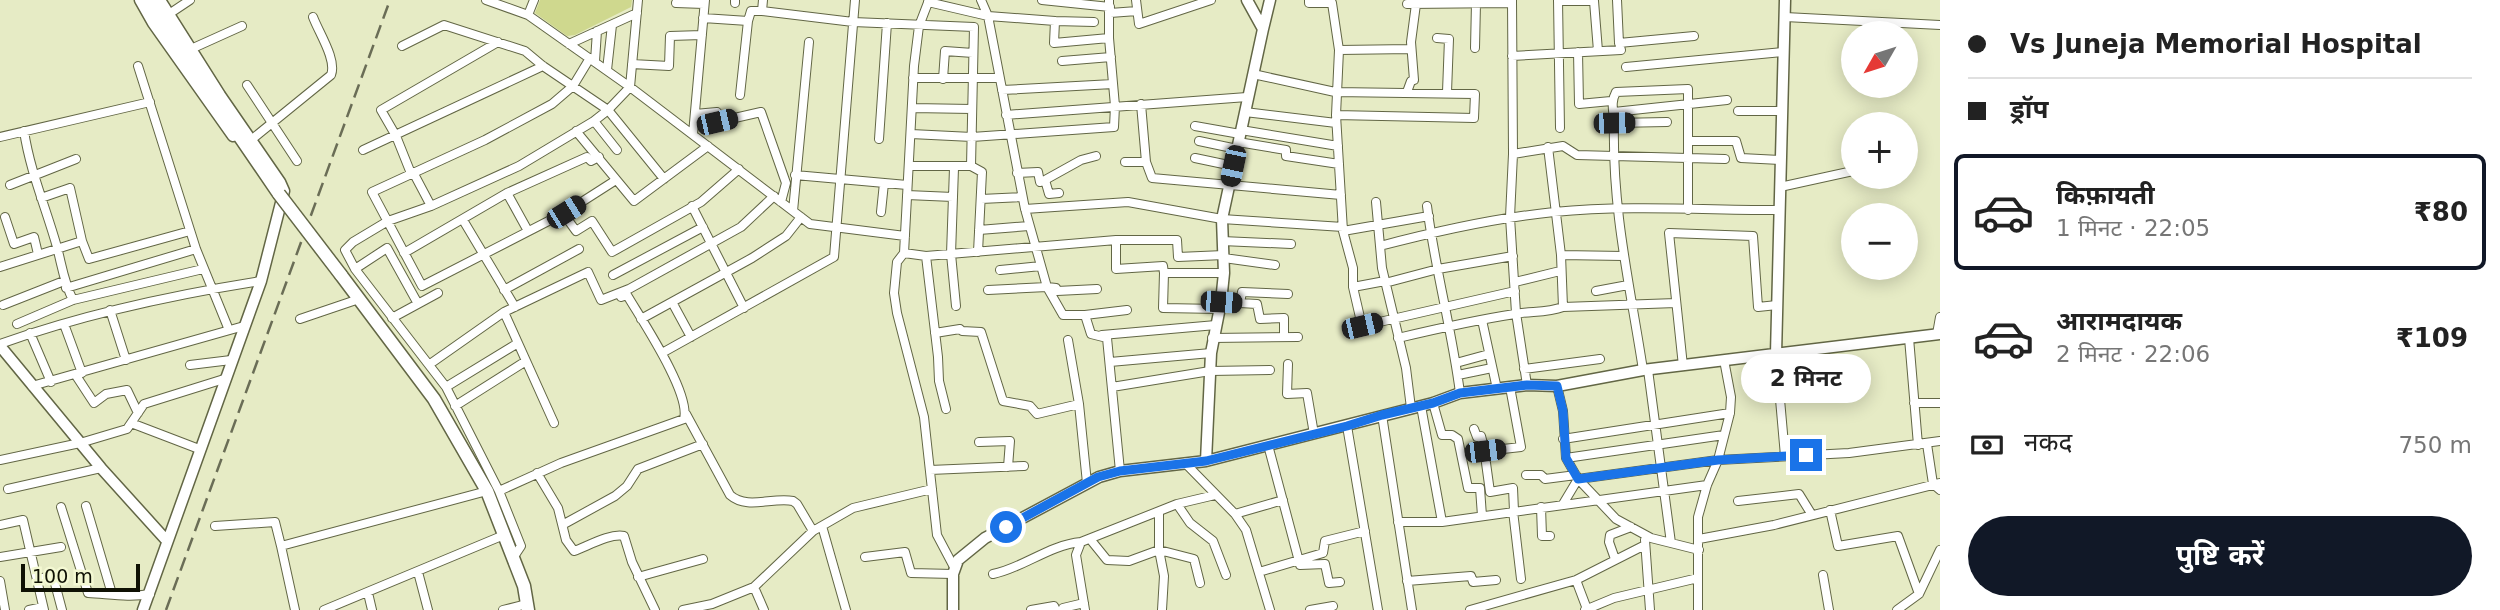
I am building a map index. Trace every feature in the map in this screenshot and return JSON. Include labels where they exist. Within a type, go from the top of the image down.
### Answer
[{"type":"main road","points":[[149,0],[280,197],[434,399],[493,491],[505,535],[524,586],[528,607]]},
{"type":"street","points":[[140,0],[213,110],[280,197]]},
{"type":"street","points":[[142,610],[261,281],[280,197],[284,191],[281,182],[160,0]]},
{"type":"street","points":[[169,14],[190,0]]},
{"type":"street","points":[[486,0],[528,15],[630,87],[810,224],[905,236]]},
{"type":"street","points":[[528,15],[534,0]]},
{"type":"street","points":[[513,558],[521,546],[446,387],[355,269],[345,250],[353,242],[388,221],[431,206],[519,166],[608,110],[630,87],[638,0]]},
{"type":"street","points":[[762,11],[763,0]]},
{"type":"street","points":[[662,353],[834,257],[855,0]]},
{"type":"street","points":[[981,0],[988,16],[1022,197],[1047,287],[1063,315],[1127,310]]},
{"type":"street","points":[[1042,0],[1137,11]]},
{"type":"street","points":[[1136,0],[1139,24],[1211,0]]},
{"type":"street","points":[[1247,0],[1262,29]]},
{"type":"street","points":[[1206,461],[1210,353],[1224,273],[1222,219],[1270,0]]},
{"type":"street","points":[[1309,0],[1309,3],[1332,3],[1339,50],[1335,92],[1343,229],[1353,268],[1353,287],[1362,326],[1515,291]]},
{"type":"street","points":[[1512,56],[1621,50],[1617,0]]},
{"type":"street","points":[[1785,0],[1776,354],[1785,457]]},
{"type":"street","points":[[676,15],[676,1],[705,2],[693,134]]},
{"type":"street","points":[[954,571],[937,536],[924,416],[894,293],[897,262],[904,253],[919,26],[928,1],[988,16],[1094,22]]},
{"type":"street","points":[[1407,92],[1414,80],[1411,4],[1512,1],[1513,155],[1510,217],[1516,313],[1527,385]]},
{"type":"street","points":[[1560,128],[1558,1],[1594,1],[1598,51]]},
{"type":"street","points":[[1475,48],[1476,3]]},
{"type":"street","points":[[911,134],[972,137],[1114,127],[1110,7]]},
{"type":"street","points":[[740,95],[751,11],[853,22],[974,27],[971,166]]},
{"type":"street","points":[[569,44],[637,13]]},
{"type":"street","points":[[251,140],[325,82],[334,68],[313,17]]},
{"type":"street","points":[[1785,17],[1940,25]]},
{"type":"street","points":[[704,18],[748,21]]},
{"type":"street","points":[[1055,21],[1054,43],[1109,38]]},
{"type":"street","points":[[879,139],[887,23]]},
{"type":"street","points":[[402,47],[444,24],[526,51],[543,66],[608,110],[664,179]]},
{"type":"street","points":[[607,70],[612,24]]},
{"type":"street","points":[[191,49],[242,26]]},
{"type":"street","points":[[597,32],[592,60],[573,86],[552,104],[485,140],[372,192],[422,286],[563,213],[616,180]]},
{"type":"street","points":[[632,64],[669,66],[670,36],[702,35]]},
{"type":"street","points":[[1619,43],[1695,36]]},
{"type":"street","points":[[1437,38],[1449,39],[1447,92]]},
{"type":"street","points":[[431,206],[381,110],[498,42]]},
{"type":"street","points":[[793,211],[809,42]]},
{"type":"street","points":[[1339,50],[1411,49]]},
{"type":"street","points":[[943,79],[944,51],[973,53]]},
{"type":"street","points":[[1578,52],[1579,104],[1611,101]]},
{"type":"street","points":[[1626,67],[1783,52]]},
{"type":"street","points":[[1062,61],[1111,57]]},
{"type":"street","points":[[138,66],[196,249],[229,330]]},
{"type":"street","points":[[363,150],[543,66]]},
{"type":"street","points":[[1245,112],[1336,119],[1474,118],[1475,94],[1335,92],[1253,74]]},
{"type":"street","points":[[914,78],[999,78]]},
{"type":"street","points":[[1002,90],[1113,84]]},
{"type":"street","points":[[247,85],[297,161]]},
{"type":"street","points":[[1671,543],[1655,425],[1616,209],[1614,112],[1611,101],[1616,92],[1688,89],[1688,210]]},
{"type":"street","points":[[1006,114],[1247,97]]},
{"type":"street","points":[[1614,112],[1727,100]]},
{"type":"street","points":[[0,137],[150,102]]},
{"type":"street","points":[[1141,104],[1146,162],[1152,178],[1341,195]]},
{"type":"street","points":[[912,108],[972,108]]},
{"type":"street","points":[[1738,111],[1783,111]]},
{"type":"street","points":[[430,364],[504,312],[588,272],[601,300],[619,293],[710,242],[741,228],[778,199],[786,183],[761,112],[717,122],[717,112],[695,114]]},
{"type":"street","points":[[594,121],[617,150]]},
{"type":"street","points":[[1614,123],[1667,122]]},
{"type":"street","points":[[1195,126],[1286,150],[1286,156],[1339,164]]},
{"type":"street","points":[[24,131],[27,153],[65,284],[73,300]]},
{"type":"street","points":[[576,131],[634,201],[708,146]]},
{"type":"street","points":[[1199,141],[1239,139],[1338,146]]},
{"type":"street","points":[[1688,141],[1736,141],[1741,158],[1781,160]]},
{"type":"street","points":[[1513,155],[1563,146],[1577,155],[1725,159]]},
{"type":"street","points":[[1548,147],[1561,255],[1563,307]]},
{"type":"street","points":[[1017,173],[1038,172],[1040,182],[1081,160],[1096,156]]},
{"type":"street","points":[[404,253],[506,193],[587,157],[591,161],[599,157]]},
{"type":"street","points":[[1195,158],[1233,166]]},
{"type":"street","points":[[10,185],[76,159]]},
{"type":"street","points":[[1125,162],[1146,162]]},
{"type":"street","points":[[909,166],[971,166],[982,172],[978,252]]},
{"type":"street","points":[[954,168],[951,254],[956,306]]},
{"type":"street","points":[[563,213],[576,231],[592,221],[612,252],[701,202],[738,169]]},
{"type":"street","points":[[1780,187],[1841,174]]},
{"type":"street","points":[[795,175],[907,185]]},
{"type":"street","points":[[1045,180],[1049,194],[1059,193]]},
{"type":"street","points":[[881,212],[884,183]]},
{"type":"street","points":[[41,198],[70,188],[82,241],[89,259],[190,231]]},
{"type":"street","points":[[506,193],[528,230]]},
{"type":"street","points":[[907,195],[953,197]]},
{"type":"street","points":[[981,199],[1022,197]]},
{"type":"street","points":[[1025,209],[1128,202],[1222,219],[1343,229],[1378,225],[1428,211],[1460,393]]},
{"type":"street","points":[[1376,202],[1385,282],[1442,522]]},
{"type":"street","points":[[692,206],[744,308]]},
{"type":"street","points":[[1380,246],[1510,217],[1556,212],[1616,209],[1780,210]]},
{"type":"street","points":[[5,217],[14,244],[34,237],[38,254]]},
{"type":"street","points":[[641,319],[786,236],[801,217]]},
{"type":"street","points":[[463,220],[514,307]]},
{"type":"street","points":[[979,230],[1030,226]]},
{"type":"street","points":[[613,275],[703,228]]},
{"type":"street","points":[[1683,366],[1669,233],[1753,236],[1758,307],[1777,305]]},
{"type":"street","points":[[904,253],[926,256],[1116,240],[1177,240],[1178,257],[1224,257],[1275,265]]},
{"type":"street","points":[[1116,240],[1116,269],[1163,265],[1163,308],[1258,304],[1260,319],[1284,318],[1284,337]]},
{"type":"street","points":[[0,267],[82,241]]},
{"type":"street","points":[[1222,241],[1291,244]]},
{"type":"street","points":[[355,269],[387,248],[417,302]]},
{"type":"street","points":[[3,305],[65,284],[196,249]]},
{"type":"street","points":[[504,290],[579,249]]},
{"type":"street","points":[[1561,255],[1623,256]]},
{"type":"street","points":[[926,256],[939,381],[946,409]]},
{"type":"street","points":[[1353,287],[1513,256]]},
{"type":"street","points":[[1000,270],[1041,265]]},
{"type":"street","points":[[17,324],[73,300],[203,269]]},
{"type":"street","points":[[1515,282],[1560,271]]},
{"type":"street","points":[[1164,274],[1224,273]]},
{"type":"street","points":[[167,541],[32,386],[4,358],[0,345],[30,333],[110,310],[261,281]]},
{"type":"street","points":[[1596,291],[1628,285]]},
{"type":"street","points":[[988,290],[1047,287],[1056,288],[1057,291],[1097,289]]},
{"type":"street","points":[[1240,303],[1242,292],[1288,294]]},
{"type":"street","points":[[392,318],[417,302],[438,293]]},
{"type":"street","points":[[619,293],[621,298],[627,295],[662,353],[685,404],[686,414],[730,495],[737,501],[793,501],[813,531]]},
{"type":"street","points":[[300,319],[359,299]]},
{"type":"street","points":[[672,302],[691,337]]},
{"type":"street","points":[[1398,338],[1516,313],[1563,307],[1676,303]]},
{"type":"street","points":[[110,310],[126,360]]},
{"type":"street","points":[[504,312],[554,423]]},
{"type":"street","points":[[1086,314],[1091,334],[1107,338],[1120,471]]},
{"type":"street","points":[[953,610],[954,571],[958,560],[985,538],[1098,477],[1120,471],[1206,461],[1433,403],[1460,393],[1527,385],[1557,386],[1645,370],[1938,334],[1940,317]]},
{"type":"street","points":[[1482,320],[1497,389]]},
{"type":"street","points":[[64,324],[79,373],[94,403],[106,394],[127,390],[138,413]]},
{"type":"street","points":[[1095,335],[1216,324]]},
{"type":"street","points":[[32,386],[244,326]]},
{"type":"street","points":[[935,333],[960,329],[981,332],[1003,401],[1030,406],[1037,414],[1079,404]]},
{"type":"street","points":[[30,333],[51,382]]},
{"type":"street","points":[[1212,338],[1297,337]]},
{"type":"street","points":[[1699,539],[1938,486],[1922,444],[1914,403],[1909,338]]},
{"type":"street","points":[[1068,341],[1079,404],[1087,483]]},
{"type":"street","points":[[446,387],[518,343]]},
{"type":"street","points":[[1110,362],[1210,353]]},
{"type":"street","points":[[1456,363],[1489,354]]},
{"type":"street","points":[[1524,369],[1600,359]]},
{"type":"street","points":[[190,365],[231,360]]},
{"type":"street","points":[[1698,610],[1698,516],[1718,460],[1730,413],[1731,397],[1724,360]]},
{"type":"street","points":[[455,406],[526,361]]},
{"type":"street","points":[[1288,364],[1287,394],[1307,393],[1314,434]]},
{"type":"street","points":[[1458,375],[1493,368]]},
{"type":"street","points":[[1112,387],[1210,371],[1270,370]]},
{"type":"street","points":[[0,460],[80,443],[127,429],[144,404],[224,379]]},
{"type":"street","points":[[1557,386],[1563,411],[1566,458],[1577,477],[1616,519],[1645,540],[1699,550]]},
{"type":"street","points":[[1474,429],[1477,437],[1481,436],[1485,451],[1521,447],[1510,387]]},
{"type":"street","points":[[1914,403],[1940,402]]},
{"type":"street","points":[[1433,403],[1442,435],[1452,435],[1458,439],[1468,488],[1480,488],[1482,516]]},
{"type":"street","points":[[1563,439],[1730,413]]},
{"type":"street","points":[[281,546],[493,491],[684,419],[686,414]]},
{"type":"street","points":[[1382,415],[1412,610]]},
{"type":"street","points":[[131,423],[199,449]]},
{"type":"street","points":[[1347,426],[1378,610]]},
{"type":"street","points":[[1566,458],[1724,435]]},
{"type":"street","points":[[979,442],[1010,441],[1008,467]]},
{"type":"street","points":[[1526,475],[1541,475],[1545,479],[1577,477],[1718,460],[1849,453],[1940,441]]},
{"type":"street","points":[[564,524],[615,496],[627,486],[638,469],[703,444]]},
{"type":"street","points":[[1268,445],[1300,565],[1325,564],[1329,583],[1340,582]]},
{"type":"street","points":[[1185,463],[1235,514],[1246,530],[1270,610]]},
{"type":"street","points":[[1486,463],[1490,492],[1513,488],[1521,579]]},
{"type":"street","points":[[930,470],[1024,466]]},
{"type":"street","points":[[8,489],[102,468]]},
{"type":"street","points":[[537,473],[558,508],[566,540],[574,551],[607,537],[617,534],[624,536],[638,577],[655,610]]},
{"type":"street","points":[[1563,504],[1577,477]]},
{"type":"street","points":[[1398,522],[1442,522],[1707,485]]},
{"type":"street","points":[[682,610],[712,604],[754,587],[813,531],[853,508],[932,489]]},
{"type":"street","points":[[1738,501],[1799,494],[1812,515]]},
{"type":"street","points":[[993,574],[1177,504],[1215,495]]},
{"type":"street","points":[[1235,514],[1283,500]]},
{"type":"street","points":[[1177,504],[1190,523],[1213,541],[1226,575]]},
{"type":"street","points":[[86,506],[112,594]]},
{"type":"street","points":[[61,507],[89,593],[133,597],[150,594]]},
{"type":"street","points":[[1541,507],[1542,536],[1550,536]]},
{"type":"street","points":[[1830,510],[1838,546],[1898,536],[1903,556],[1919,594]]},
{"type":"street","points":[[1151,610],[1162,609],[1164,576],[1159,550],[1159,512]]},
{"type":"street","points":[[0,524],[23,520],[44,608],[29,610]]},
{"type":"street","points":[[215,526],[275,522],[295,610]]},
{"type":"street","points":[[822,526],[846,610]]},
{"type":"street","points":[[1615,559],[1609,542],[1611,535],[1630,527]]},
{"type":"street","points":[[1259,572],[1323,553],[1325,541],[1365,531]]},
{"type":"street","points":[[327,610],[505,535]]},
{"type":"street","points":[[1085,540],[1107,560],[1129,561],[1159,550],[1194,559],[1200,583]]},
{"type":"street","points":[[1063,610],[1084,606],[1076,555],[1085,540]]},
{"type":"street","points":[[1470,610],[1576,580],[1645,540]]},
{"type":"street","points":[[1645,540],[1650,610]]},
{"type":"street","points":[[0,558],[61,547]]},
{"type":"street","points":[[1897,610],[1919,594],[1940,550]]},
{"type":"street","points":[[865,557],[905,552],[911,573],[954,571]]},
{"type":"street","points":[[638,577],[703,559]]},
{"type":"street","points":[[418,572],[428,610]]},
{"type":"street","points":[[1823,575],[1829,610]]},
{"type":"street","points":[[37,579],[53,576],[62,610]]},
{"type":"street","points":[[1407,581],[1471,576],[1473,582],[1496,580]]},
{"type":"street","points":[[1576,580],[1590,609],[1614,598],[1698,578]]},
{"type":"street","points":[[0,581],[5,610]]},
{"type":"street","points":[[754,587],[764,610]]},
{"type":"street","points":[[368,593],[372,610]]},
{"type":"street","points":[[1031,610],[1054,606],[1056,610]]},
{"type":"street","points":[[1310,610],[1333,606]]},
{"type":"street","points":[[503,610],[528,607]]},
{"type":"green space","points":[[540,0],[632,0],[631,7],[575,35],[567,36],[535,13]]},
{"type":"railway","points":[[166,610],[390,0]]},
{"type":"route","points":[[1006,527],[1098,477],[1120,471],[1206,461],[1433,403],[1460,393],[1527,385],[1557,386],[1563,411],[1566,458],[1578,479],[1718,460],[1806,455]]}]
